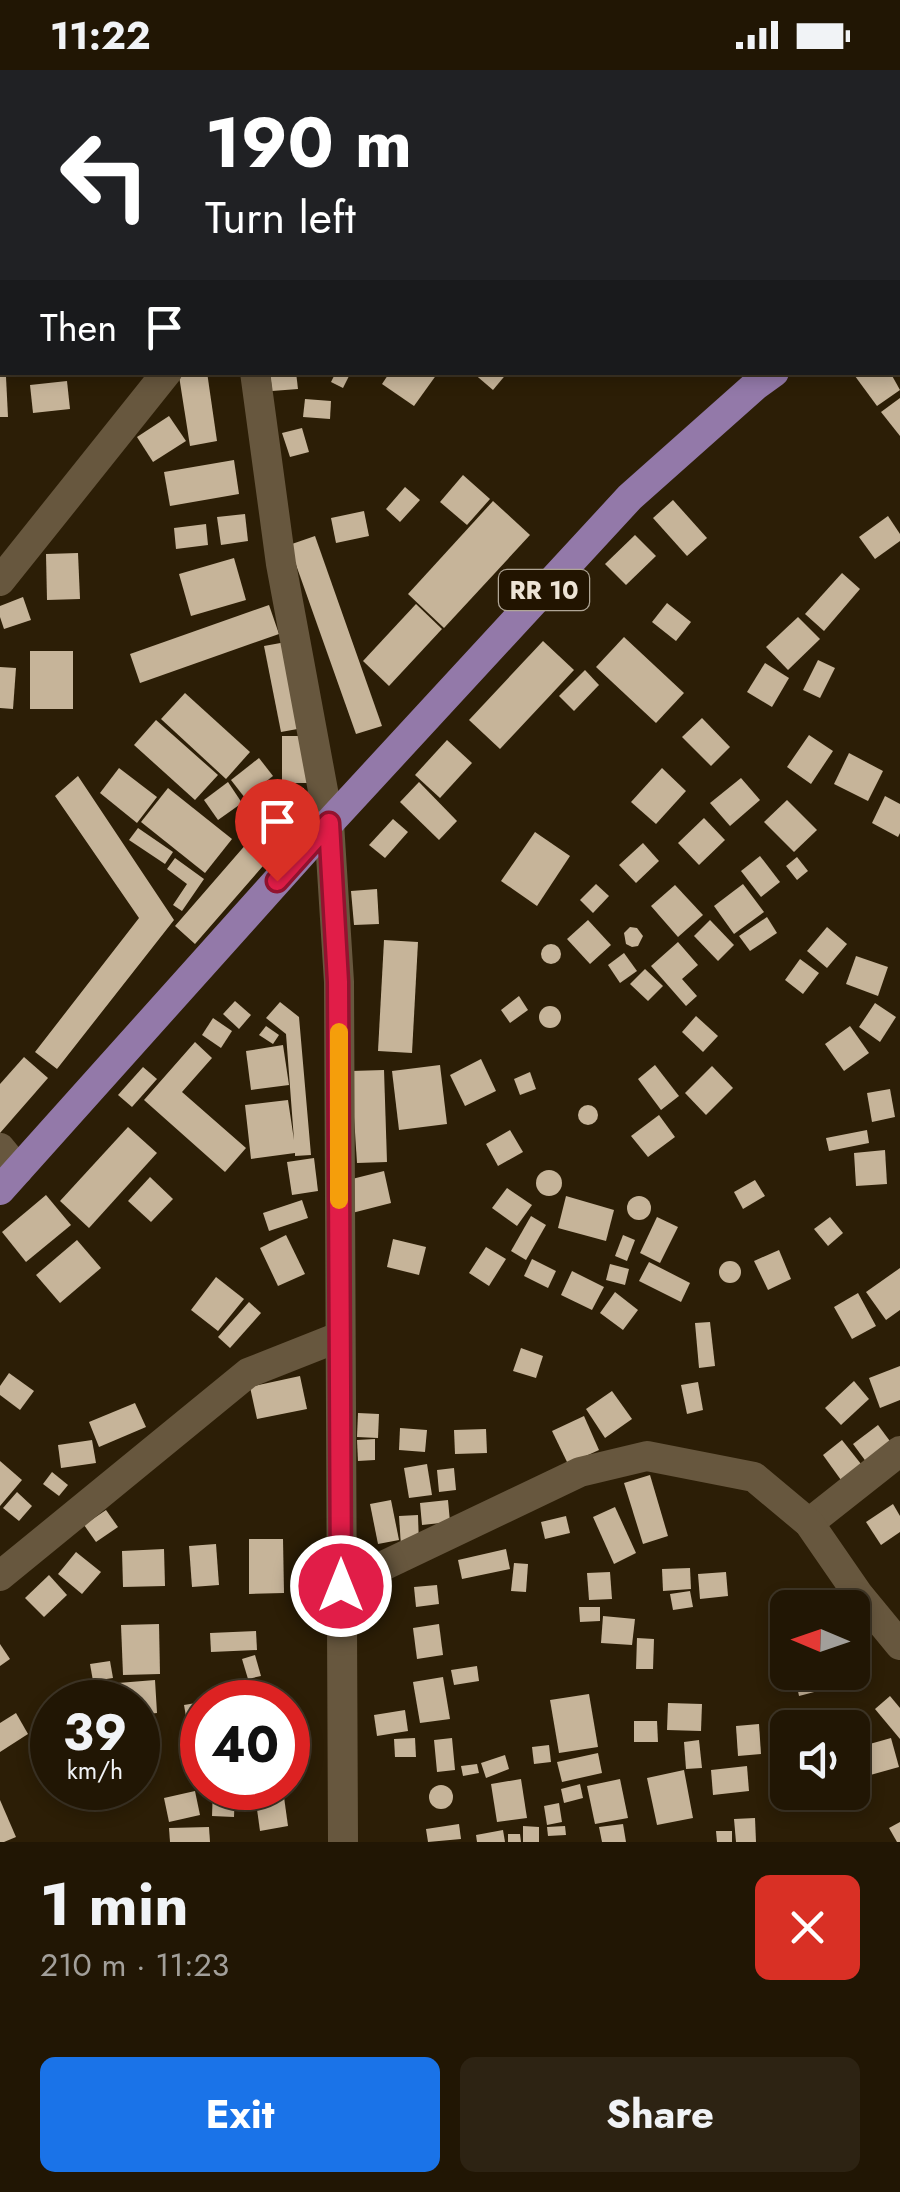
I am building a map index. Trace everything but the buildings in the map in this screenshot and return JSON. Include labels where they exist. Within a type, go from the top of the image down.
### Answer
[{"type":"main road","name":"RR 10","points":[[6,1169],[630,497],[771,375]]},
{"type":"street","points":[[0,581],[164,375]]},
{"type":"street","points":[[254,375],[281,564],[329,823],[338,982],[344,1842]]},
{"type":"street","points":[[0,1576],[248,1373],[339,1336]]},
{"type":"street","points":[[809,1523],[900,1451]]},
{"type":"street","points":[[341,1586],[580,1472],[647,1456],[754,1477],[809,1523],[858,1594],[900,1645]]},
{"type":"slow traffic","points":[[339,1032],[339,1200]]},
{"type":"route","points":[[277,881],[329,823],[338,982],[341,1586]]}]
